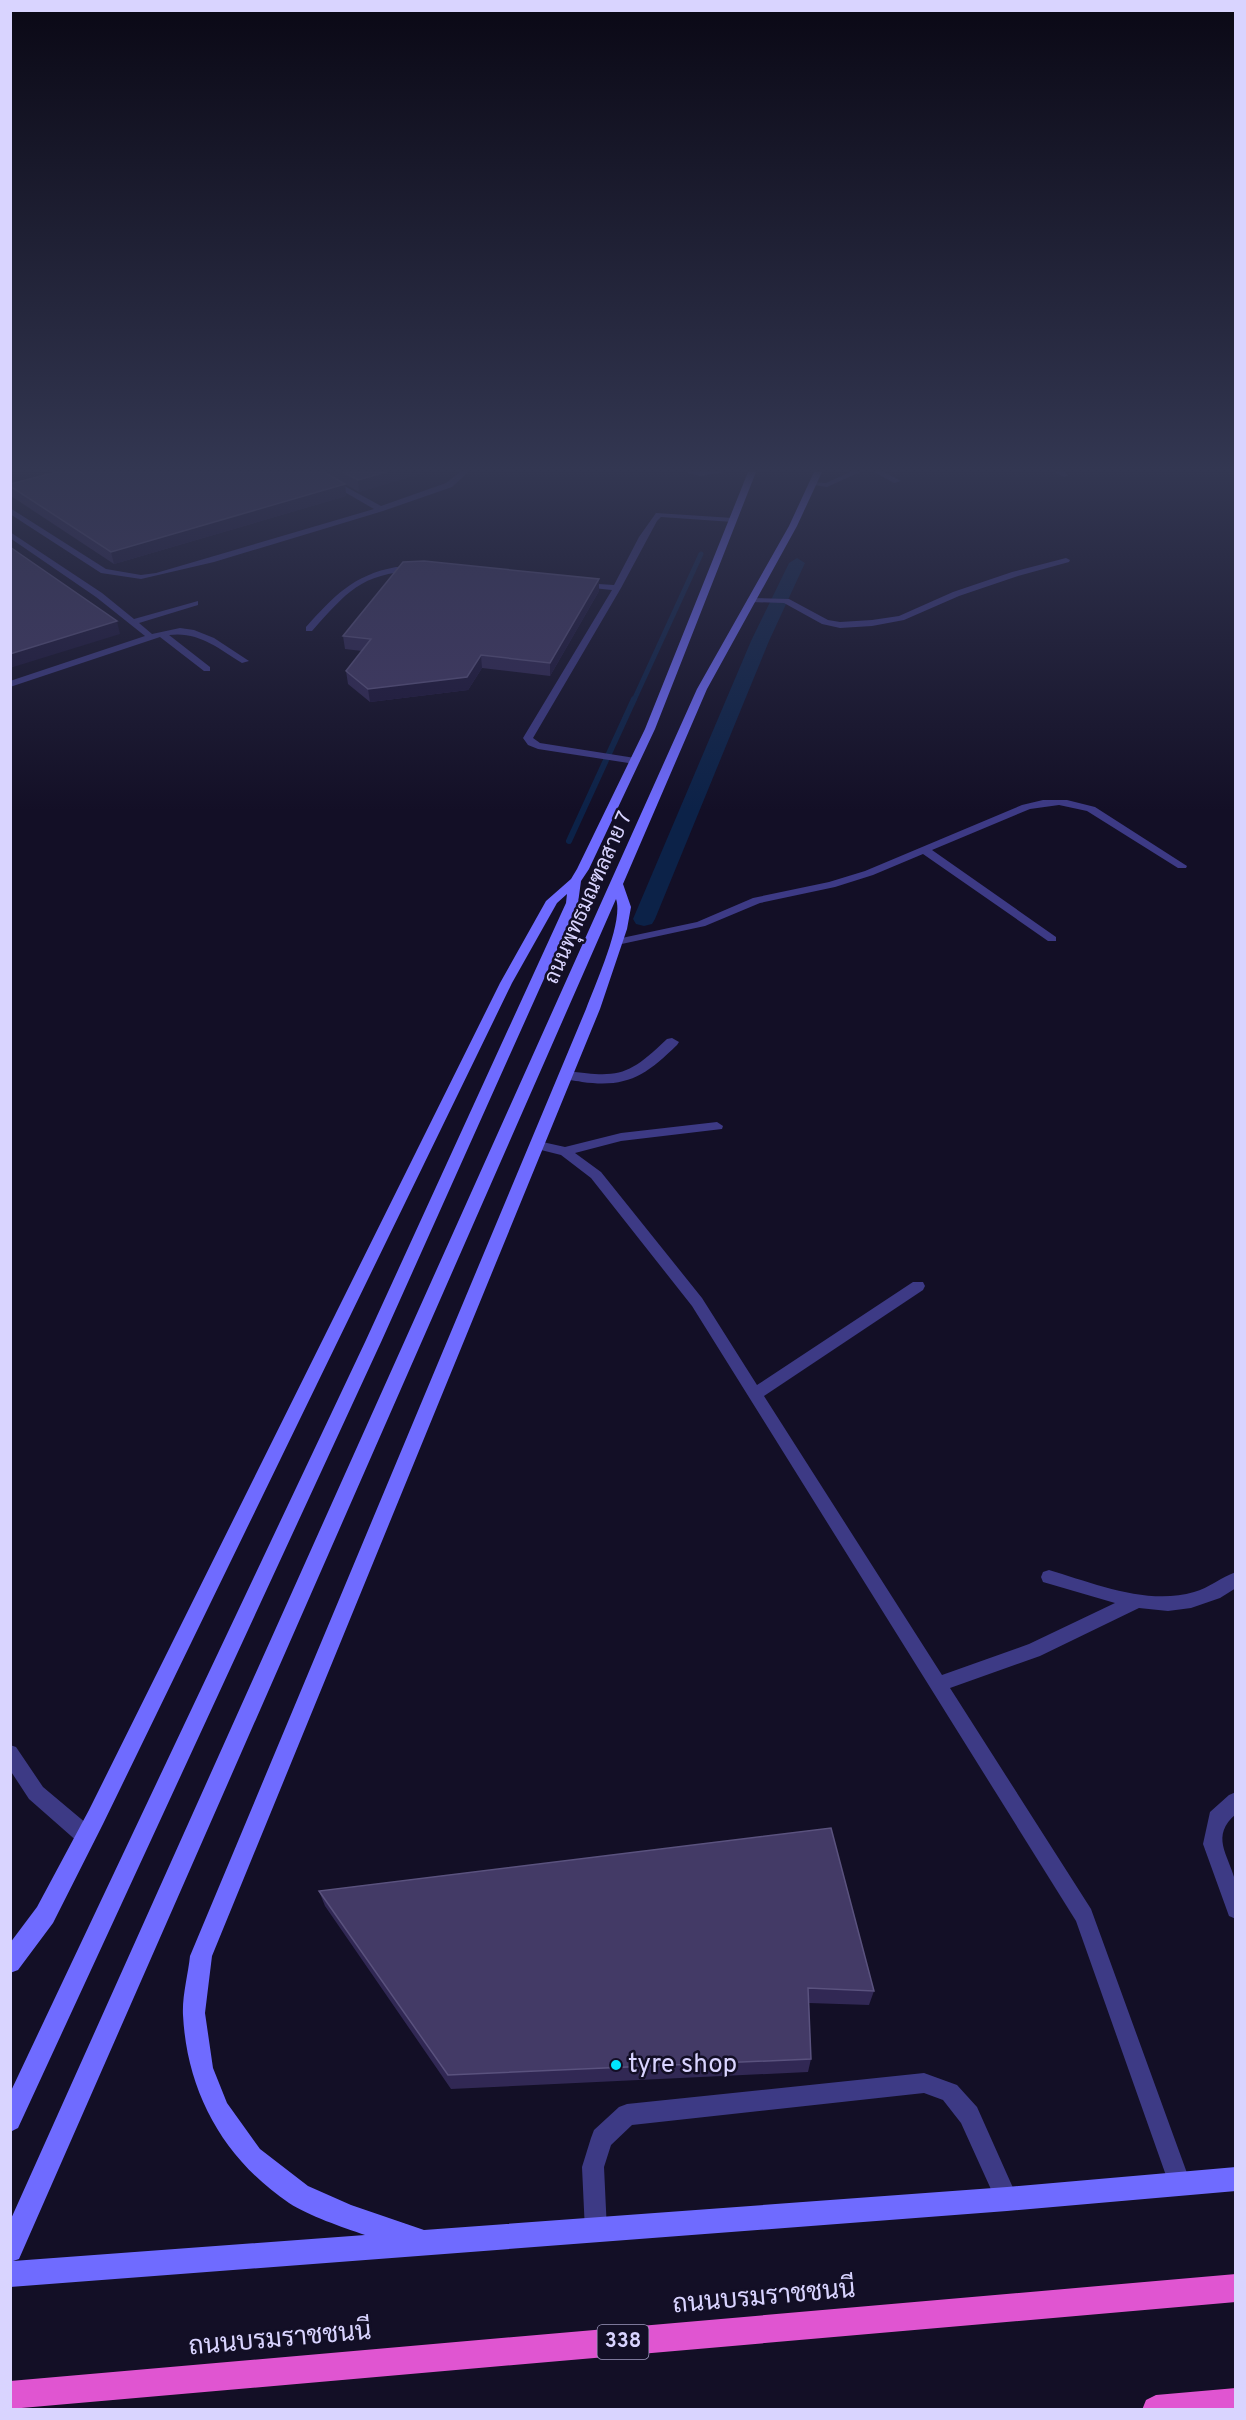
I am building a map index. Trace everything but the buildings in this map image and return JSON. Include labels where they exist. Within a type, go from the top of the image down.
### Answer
[{"type":"highway","name":"ถนนบรมราชชนนี","points":[[10,2395],[1236,2288]]},
{"type":"highway","points":[[1156,2409],[1236,2402]]},
{"type":"main road","name":"ถนนพุทธมณฑลสาย 7","points":[[575,881],[583,869],[650,729],[707,585]]},
{"type":"main road","name":"ถนนพุทธมณฑลสาย 7","points":[[10,2250],[702,689],[760,585]]},
{"type":"main road","points":[[10,2120],[374,1340],[572,903],[575,881]]},
{"type":"main road","points":[[10,1962],[45,1915],[86,1836],[476,1040],[540,920],[552,902],[575,881]]},
{"type":"main road","points":[[424,2243],[349,2217],[300,2195],[252,2157],[219,2111],[201,2068],[194,2013],[201,1956],[567,1075],[617,942],[625,907],[617,884]]},
{"type":"main road","points":[[10,2274],[1007,2199],[1236,2179]]},
{"type":"street","points":[[567,1075],[607,1082],[633,1076],[644,1069],[672,1042]]},
{"type":"lane","points":[[83,585],[134,621],[152,637]]},
{"type":"lane","points":[[309,629],[352,585]]},
{"type":"lane","points":[[589,585],[617,588]]},
{"type":"lane","points":[[619,585],[528,738],[531,743],[538,746],[635,761]]},
{"type":"lane","points":[[751,600],[786,601],[825,622],[840,625],[862,624],[902,618],[983,585]]},
{"type":"lane","points":[[134,621],[195,603]]},
{"type":"lane","points":[[10,684],[162,634],[193,630],[245,660]]},
{"type":"lane","points":[[162,634],[207,669]]},
{"type":"lane","points":[[617,942],[701,924],[757,900],[831,885],[869,873],[1043,802],[1059,801],[1091,809],[1182,866]]},
{"type":"lane","points":[[924,850],[1052,939]]},
{"type":"lane","points":[[565,1152],[586,1143],[608,1139],[717,1126]]},
{"type":"lane","points":[[538,1145],[565,1152],[596,1175],[697,1302],[1084,1916],[1180,2184]]},
{"type":"lane","points":[[755,1394],[918,1286]]},
{"type":"lane","points":[[1049,1577],[1135,1602],[1167,1605],[1198,1600],[1221,1590],[1236,1579]]},
{"type":"lane","points":[[938,1685],[1034,1650],[1135,1602]]},
{"type":"lane","points":[[10,1753],[36,1793],[86,1836]]},
{"type":"lane","points":[[1236,1802],[1217,1818],[1212,1844],[1236,1909]]},
{"type":"lane","points":[[596,2230],[593,2167],[602,2138],[627,2115],[924,2083],[950,2092],[969,2115],[1007,2199]]},
{"type":"waterway","points":[[634,700],[687,585]]},
{"type":"waterway","points":[[644,919],[760,641],[787,585]]},
{"type":"waterway","points":[[569,841],[634,699]]},
{"type":"place","name":"tyre shop","points":[[616,2065]]}]
